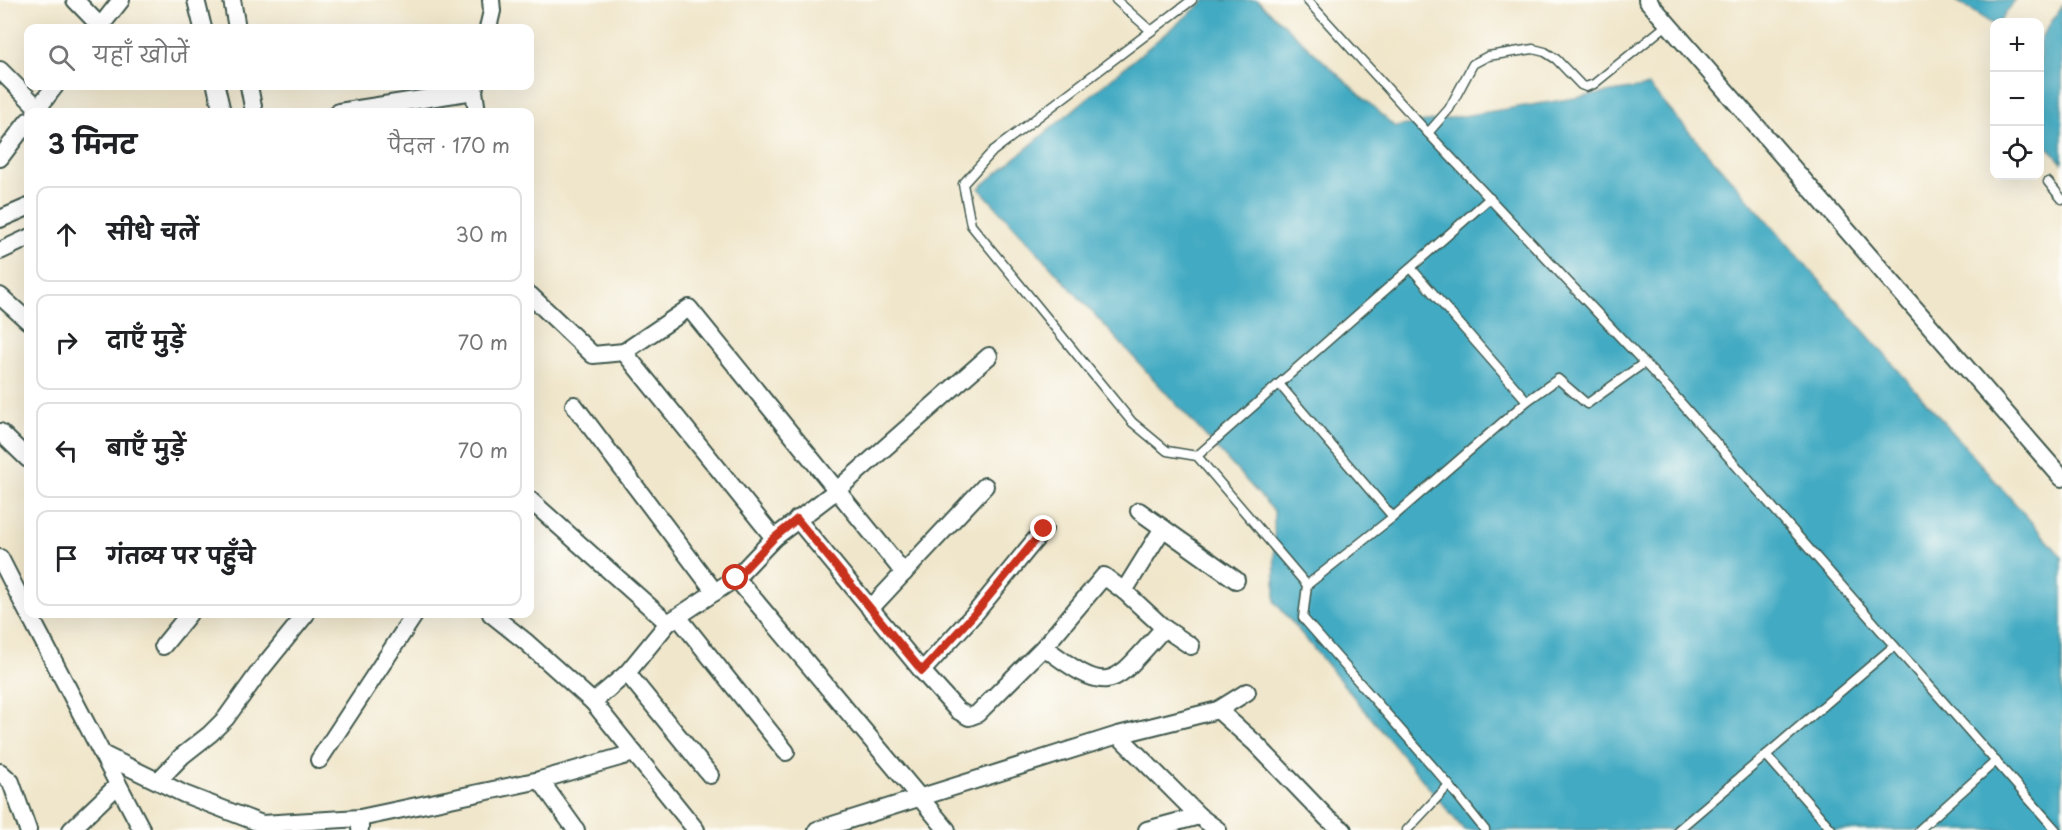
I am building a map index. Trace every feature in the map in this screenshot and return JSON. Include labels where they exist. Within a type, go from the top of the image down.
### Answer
[{"type":"street","points":[[75,0],[97,24]]},
{"type":"street","points":[[102,24],[121,0]]},
{"type":"street","points":[[196,0],[202,24]]},
{"type":"street","points":[[232,0],[236,24]]},
{"type":"street","points":[[489,24],[492,11],[491,0]]},
{"type":"street","points":[[1647,0],[2060,473]]},
{"type":"street","points":[[0,70],[29,108]]},
{"type":"street","points":[[38,108],[52,90]]},
{"type":"street","points":[[217,90],[221,108]]},
{"type":"street","points":[[250,90],[253,108]]},
{"type":"street","points":[[362,108],[463,90]]},
{"type":"street","points":[[474,90],[476,108]]},
{"type":"street","points":[[0,158],[24,127]]},
{"type":"street","points":[[0,219],[24,209]]},
{"type":"street","points":[[0,251],[24,240]]},
{"type":"street","points":[[0,296],[24,317]]},
{"type":"street","points":[[534,299],[593,356],[624,352],[689,308],[904,573]]},
{"type":"street","points":[[624,352],[774,538]]},
{"type":"street","points":[[593,702],[627,673],[674,620],[736,578],[774,538],[837,490],[988,356]]},
{"type":"street","points":[[574,405],[715,592]]},
{"type":"street","points":[[0,432],[24,455]]},
{"type":"street","points":[[870,609],[985,486]]},
{"type":"street","points":[[534,503],[674,620],[786,752]]},
{"type":"street","points":[[1139,511],[1236,580]]},
{"type":"street","points":[[797,519],[922,671],[965,716],[973,717],[1044,647],[1104,576],[1164,628],[1191,646]]},
{"type":"street","points":[[1124,591],[1163,528]]},
{"type":"street","points":[[922,671],[977,611],[1044,529]]},
{"type":"street","points":[[0,558],[24,604]]},
{"type":"street","points":[[736,578],[947,830]]},
{"type":"street","points":[[32,618],[142,830]]},
{"type":"street","points":[[163,646],[186,618]]},
{"type":"street","points":[[158,781],[193,746],[210,734],[226,718],[259,672],[303,618]]},
{"type":"street","points":[[319,760],[413,618]]},
{"type":"street","points":[[496,618],[593,702],[696,830]]},
{"type":"street","points":[[1044,647],[1086,676],[1108,680],[1123,673],[1164,628]]},
{"type":"street","points":[[627,673],[710,775]]},
{"type":"street","points":[[825,829],[1118,735],[1218,710],[1247,692]]},
{"type":"street","points":[[1218,710],[1255,743],[1328,819],[1343,830]]},
{"type":"street","points":[[1118,735],[1199,816],[1218,830]]},
{"type":"street","points":[[102,754],[184,794],[263,827],[360,824],[540,780],[634,753]]},
{"type":"street","points":[[0,772],[11,782],[28,830]]},
{"type":"street","points":[[540,780],[576,830]]},
{"type":"street","points":[[71,830],[118,785]]},
{"type":"street","points":[[1147,830],[1199,816]]},
{"type":"lane","points":[[1116,0],[1151,31]]},
{"type":"lane","points":[[1192,0],[993,151],[963,184],[971,225],[1132,422],[1167,451],[1197,456],[1307,585]]},
{"type":"lane","points":[[1306,0],[1644,363],[2056,830]]},
{"type":"lane","points":[[1428,133],[1449,110],[1473,64],[1488,56],[1533,49],[1545,51],[1556,58],[1581,85],[1586,87],[1594,84],[1668,24]]},
{"type":"lane","points":[[2048,182],[2062,199]]},
{"type":"lane","points":[[1197,456],[1490,198]]},
{"type":"lane","points":[[1411,268],[1527,402]]},
{"type":"lane","points":[[1485,830],[1449,785],[1303,618],[1307,585],[1393,517],[1527,402],[1558,379],[1587,404],[1644,363]]},
{"type":"lane","points":[[1279,384],[1393,517]]},
{"type":"lane","points":[[1678,830],[1894,645]]},
{"type":"lane","points":[[1766,754],[1832,830]]},
{"type":"lane","points":[[1919,830],[1996,761]]},
{"type":"lane","points":[[1407,830],[1449,785]]},
{"type":"water","points":[[1206,0],[1257,0],[1395,127],[1649,86],[2062,557],[2062,830],[1464,830],[1275,602],[1274,511],[979,188]]},
{"type":"water","points":[[1955,0],[2015,0],[2003,18],[1990,18],[1990,22]]},
{"type":"water","points":[[2062,5],[2062,163],[2044,143],[2044,34]]},
{"type":"route","points":[[736,578],[774,538],[797,519],[922,671],[977,611],[1044,529]]}]
